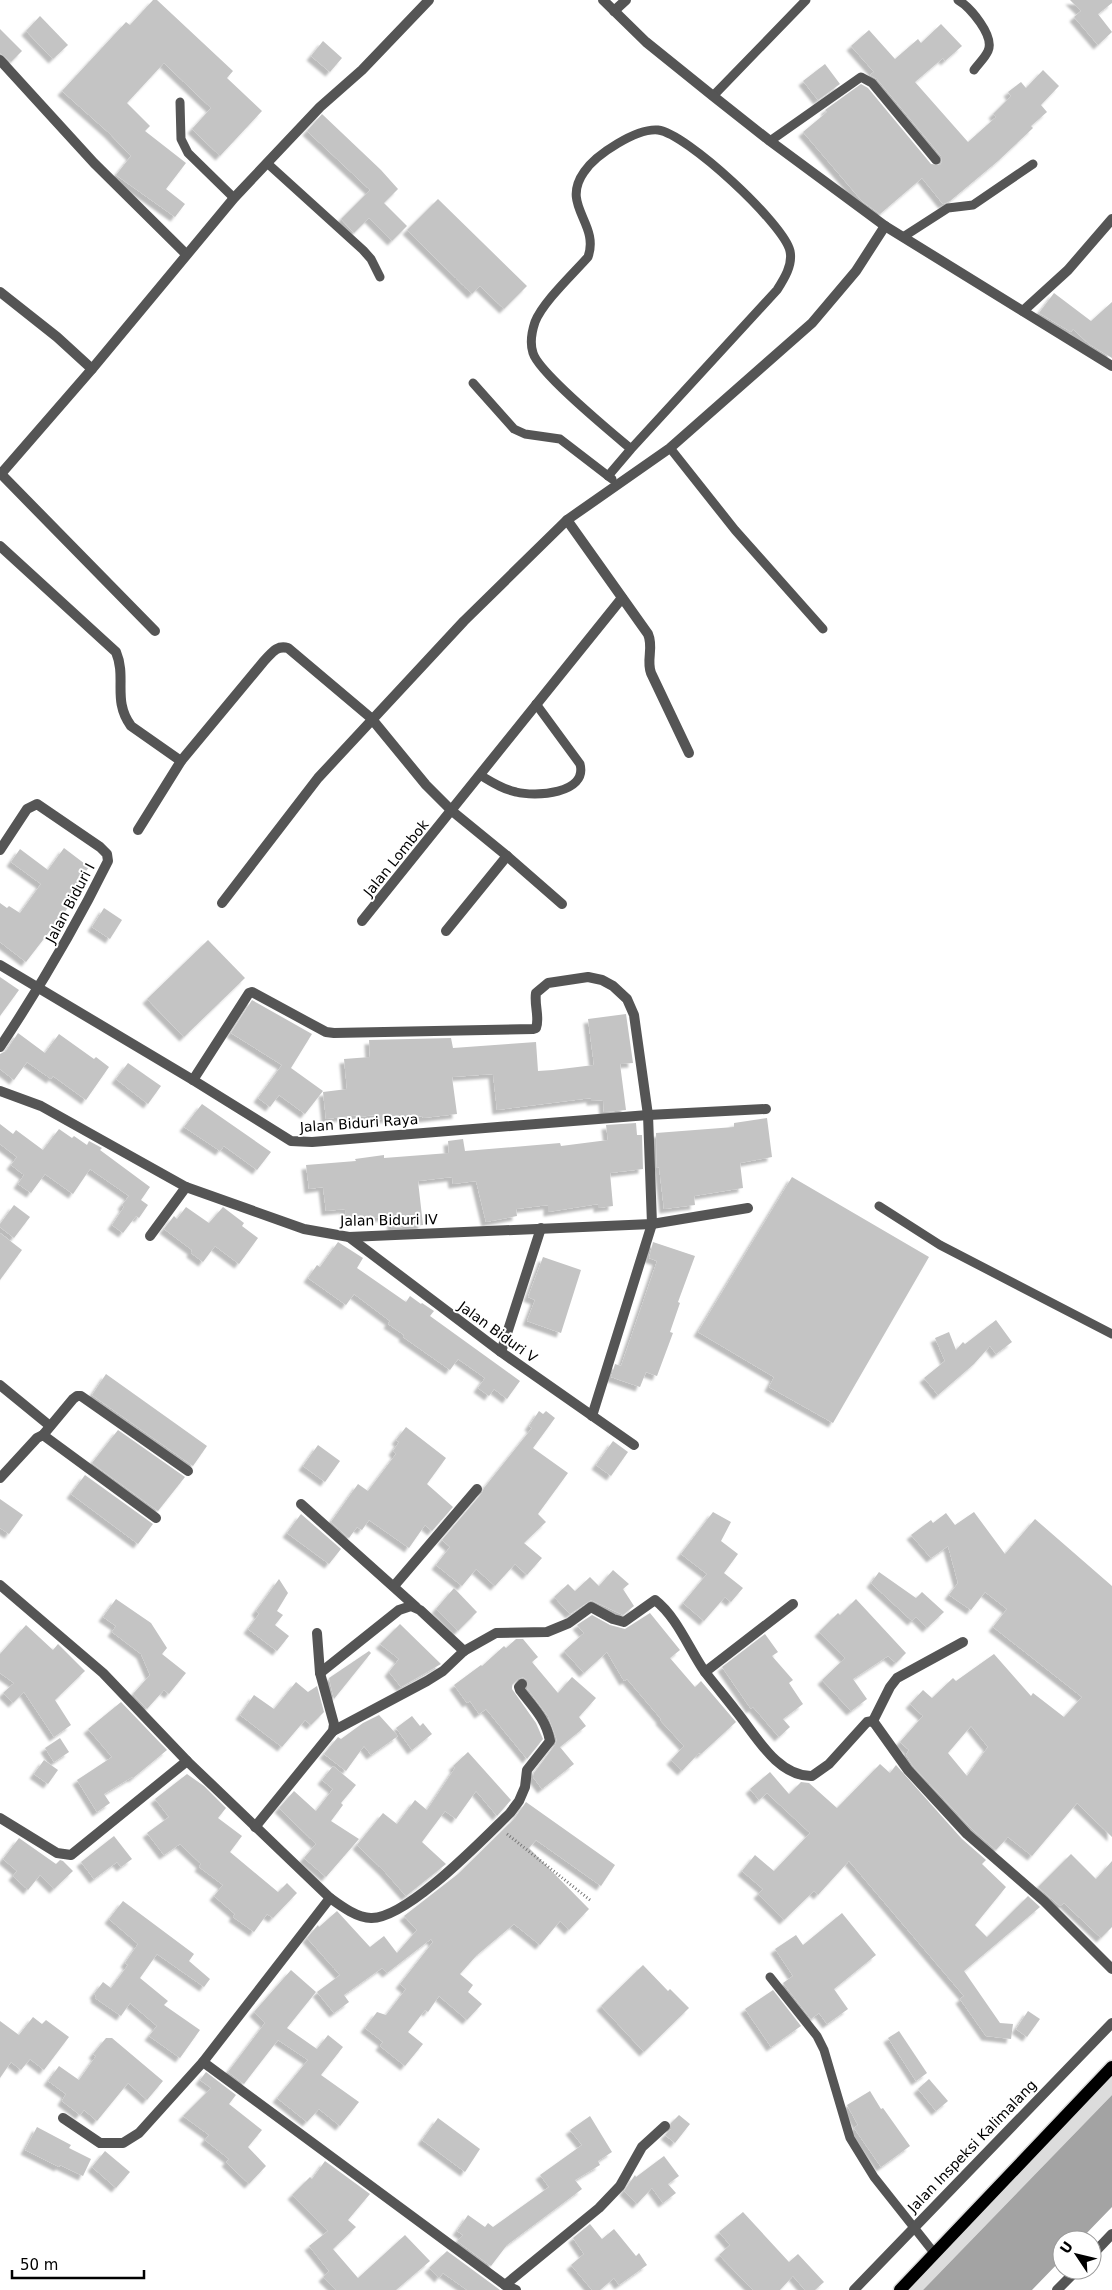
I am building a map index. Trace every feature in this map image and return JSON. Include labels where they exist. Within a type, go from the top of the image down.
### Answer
[{"type":"main road","points":[[900,2290],[1112,2067]]},
{"type":"street","points":[[155,631],[0,475],[92,369],[234,198],[320,107],[400,32],[429,0]]},
{"type":"street","points":[[602,0],[646,42],[713,96],[770,141],[885,226],[1112,366]]},
{"type":"street","points":[[614,11],[626,0]]},
{"type":"street","points":[[0,60],[94,164],[186,254]]},
{"type":"street","points":[[1023,311],[1068,270],[1112,219]]},
{"type":"street","points":[[222,903],[312,785],[372,718],[464,622],[567,520],[670,448],[812,323],[856,271],[885,226]]},
{"type":"street","points":[[0,292],[57,337],[92,369]]},
{"type":"street","points":[[567,520],[652,642],[648,664],[650,673],[689,752]]},
{"type":"street","points":[[0,546],[116,652],[122,672],[119,688],[122,711],[126,718],[132,726],[181,761]]},
{"type":"street","name":"Jalan Lombok","points":[[362,921],[622,598]]},
{"type":"street","points":[[138,830],[181,761],[264,661],[276,648],[282,646],[288,648],[372,718],[426,785],[452,811],[562,904]]},
{"type":"street","name":"Jalan Biduri I","points":[[0,850],[27,808],[37,804],[100,847],[107,854],[108,861],[79,919],[39,988]]},
{"type":"street","points":[[446,932],[507,856]]},
{"type":"street","name":"Jalan Biduri Raya","points":[[0,965],[291,1141],[312,1142],[648,1115],[766,1109]]},
{"type":"street","points":[[193,1080],[249,993],[252,992],[256,992],[326,1032],[532,1030],[538,1024],[535,1004],[536,994],[548,984],[588,977],[602,980],[613,986],[627,999],[634,1015],[648,1115],[652,1224],[592,1416]]},
{"type":"street","points":[[0,1047],[39,988]]},
{"type":"street","name":"Jalan Biduri IV","points":[[0,1091],[41,1106],[186,1187],[304,1229],[349,1237],[652,1224],[748,1208]]},
{"type":"street","points":[[150,1236],[186,1187]]},
{"type":"street","points":[[501,1352],[541,1228]]},
{"type":"street","name":"Jalan Biduri V","points":[[349,1237],[501,1352],[634,1445]]},
{"type":"street","points":[[0,1386],[50,1426]]},
{"type":"street","points":[[0,1478],[4,1465],[43,1435],[77,1396],[86,1397],[188,1471]]},
{"type":"street","points":[[43,1435],[156,1518]]},
{"type":"street","points":[[394,1586],[477,1489]]},
{"type":"street","points":[[301,1504],[464,1651]]},
{"type":"street","points":[[0,1584],[103,1673],[187,1761],[330,1898],[342,1908],[368,1918],[379,1918],[392,1913],[435,1883],[496,1826],[519,1801],[525,1787],[527,1770],[550,1741],[548,1728],[540,1714],[520,1690],[519,1687],[522,1684]]},
{"type":"street","points":[[255,1827],[333,1731],[427,1681],[443,1671],[464,1651],[496,1633],[547,1632],[569,1623],[591,1607],[613,1619],[624,1622],[652,1600],[655,1600],[666,1610],[705,1672],[766,1751],[782,1766],[806,1776],[812,1776],[829,1764],[867,1722],[873,1721]]},
{"type":"street","points":[[705,1672],[793,1604]]},
{"type":"street","points":[[320,1673],[399,1610],[410,1606],[416,1607]]},
{"type":"street","points":[[317,1633],[320,1673],[333,1716],[333,1731]]},
{"type":"street","points":[[873,1721],[890,1687],[897,1678],[963,1642]]},
{"type":"street","points":[[873,1721],[908,1770],[967,1834],[1044,1901],[1112,1969]]},
{"type":"street","points":[[0,1818],[57,1853],[71,1855],[187,1761]]},
{"type":"street","points":[[63,2118],[100,2143],[123,2143],[148,2124],[203,2062],[330,1898]]},
{"type":"street","name":"Jalan Inspeksi Kalimalang","points":[[854,2290],[1112,2023]]},
{"type":"street","points":[[203,2062],[505,2285],[516,2290]]},
{"type":"street","points":[[505,2285],[599,2208],[620,2186],[642,2147],[665,2126]]},
{"type":"street","points":[[1102,2244],[1112,2234]]},
{"type":"street","points":[[1057,2290],[1067,2280]]},
{"type":"lane","points":[[713,96],[806,0]]},
{"type":"lane","points":[[958,0],[964,4],[989,35],[988,51],[974,70]]},
{"type":"lane","points":[[770,141],[861,77],[865,77],[936,160]]},
{"type":"lane","points":[[180,102],[181,139],[188,153],[234,198]]},
{"type":"lane","points":[[608,476],[777,290],[788,271],[790,252],[779,231],[736,184],[698,153],[673,136],[659,130],[645,131],[615,145],[593,161],[584,172],[577,186],[575,201],[590,234],[592,246],[588,257],[541,311],[534,324],[532,340],[533,353],[546,373],[631,449]]},
{"type":"lane","points":[[267,163],[363,250],[371,259],[380,277]]},
{"type":"lane","points":[[903,237],[948,208],[973,205],[1033,164]]},
{"type":"lane","points":[[473,383],[514,429],[525,434],[560,439],[618,485]]},
{"type":"lane","points":[[670,448],[735,530],[823,629]]},
{"type":"lane","points":[[480,775],[501,788],[534,796],[568,787],[579,778],[580,764],[536,704]]},
{"type":"lane","points":[[879,1206],[940,1245],[1112,1334]]},
{"type":"lane","points":[[770,1977],[817,2036],[824,2050],[850,2138],[874,2177],[934,2254]]},
{"type":"path","points":[[496,1826],[590,1900]]},
{"type":"shaded area","points":[[1112,2067],[1112,2095],[923,2290],[900,2290]]},
{"type":"shaded area","points":[[1112,2095],[1112,2207],[1090,2230],[1052,2230],[1052,2269],[1032,2290],[923,2290]]},
{"type":"building","points":[[153,0],[157,0],[233,71],[227,78],[262,111],[220,156],[192,129],[211,108],[164,63],[127,103],[150,126],[145,131],[186,163],[166,189],[185,204],[175,217],[116,175],[131,156],[109,133],[62,91],[126,22],[130,25]]},
{"type":"building","points":[[1070,0],[1112,0],[1112,3],[1098,14],[1112,32],[1098,45],[1074,17],[1081,11]]},
{"type":"building","points":[[40,16],[68,45],[53,59],[26,31]]},
{"type":"building","points":[[941,24],[962,46],[945,61],[943,58],[915,82],[968,142],[996,117],[993,114],[1011,96],[1008,92],[1021,82],[1026,88],[1043,70],[1059,86],[1041,105],[1047,112],[1031,126],[1033,128],[998,161],[950,201],[943,204],[922,178],[880,214],[862,201],[803,132],[827,112],[825,110],[861,84],[868,88],[931,164],[940,165],[942,162],[941,156],[877,79],[870,75],[874,72],[851,46],[869,30],[895,59],[918,39],[921,43]]},
{"type":"building","points":[[0,29],[22,51],[11,62],[0,53]]},
{"type":"building","points":[[323,41],[342,58],[330,72],[311,56]]},
{"type":"building","points":[[825,64],[840,84],[818,100],[803,81]]},
{"type":"building","points":[[322,114],[381,170],[398,189],[384,203],[407,226],[392,241],[369,218],[354,233],[341,219],[370,190],[307,131]]},
{"type":"building","points":[[438,199],[527,286],[504,309],[480,286],[472,294],[407,230]]},
{"type":"building","points":[[1054,293],[1091,321],[1112,302],[1112,358],[1089,344],[1073,329],[1071,332],[1039,313]]},
{"type":"building","points":[[64,848],[89,867],[65,901],[70,905],[26,962],[0,942],[0,903],[20,913],[41,884],[11,862],[20,849],[48,870]]},
{"type":"building","points":[[104,908],[122,920],[110,939],[92,927]]},
{"type":"building","points":[[208,940],[245,978],[184,1037],[147,999]]},
{"type":"building","points":[[0,977],[19,990],[0,1016]]},
{"type":"building","points":[[252,1000],[312,1034],[291,1068],[323,1091],[305,1114],[279,1095],[270,1107],[258,1098],[282,1065],[231,1033]]},
{"type":"building","points":[[626,1014],[633,1063],[620,1064],[626,1110],[604,1112],[603,1100],[591,1101],[591,1098],[497,1110],[493,1074],[452,1077],[457,1114],[423,1118],[422,1116],[405,1118],[404,1116],[374,1120],[374,1115],[326,1119],[323,1092],[347,1089],[344,1059],[370,1057],[369,1040],[451,1038],[453,1048],[536,1042],[538,1071],[553,1070],[594,1065],[588,1019]]},
{"type":"building","points":[[18,1033],[45,1053],[59,1034],[94,1059],[96,1057],[109,1067],[86,1100],[53,1076],[51,1079],[27,1062],[14,1080],[0,1069],[0,1054],[6,1051]]},
{"type":"building","points":[[128,1063],[161,1086],[148,1104],[116,1079]]},
{"type":"building","points":[[202,1104],[271,1152],[257,1170],[224,1146],[220,1151],[184,1127]]},
{"type":"building","points":[[767,1118],[772,1157],[740,1163],[743,1188],[694,1196],[695,1205],[664,1209],[659,1167],[657,1168],[656,1133],[734,1127],[734,1123]]},
{"type":"building","points":[[636,1123],[637,1135],[642,1135],[643,1169],[610,1173],[613,1206],[598,1208],[598,1204],[548,1212],[548,1205],[516,1209],[517,1216],[486,1222],[476,1181],[453,1184],[452,1177],[418,1181],[423,1225],[392,1228],[391,1216],[346,1221],[345,1209],[326,1211],[323,1187],[309,1189],[306,1165],[356,1161],[355,1159],[384,1155],[384,1158],[449,1153],[448,1141],[463,1139],[465,1151],[560,1143],[561,1146],[608,1140],[606,1125]]},
{"type":"building","points":[[0,1124],[13,1134],[16,1130],[43,1150],[59,1129],[87,1145],[89,1141],[102,1148],[100,1150],[150,1187],[141,1200],[148,1205],[139,1218],[136,1216],[123,1233],[112,1225],[129,1196],[90,1169],[73,1194],[45,1174],[31,1193],[18,1184],[24,1175],[11,1165],[17,1157],[0,1144]]},
{"type":"building","points":[[792,1177],[929,1257],[833,1423],[769,1387],[774,1377],[698,1332]]},
{"type":"building","points":[[14,1205],[30,1217],[14,1238],[0,1227],[0,1224]]},
{"type":"building","points":[[186,1207],[209,1223],[223,1207],[244,1223],[242,1226],[258,1238],[239,1264],[215,1246],[203,1262],[191,1253],[192,1250],[164,1229],[174,1216],[177,1219]]},
{"type":"building","points":[[0,1233],[22,1250],[0,1280]]},
{"type":"building","points":[[338,1242],[363,1258],[357,1268],[406,1302],[410,1296],[434,1311],[430,1316],[520,1381],[507,1399],[494,1389],[489,1396],[478,1388],[485,1378],[458,1359],[450,1370],[403,1337],[404,1335],[388,1324],[390,1321],[354,1294],[346,1305],[308,1278],[317,1265],[320,1267]]},
{"type":"building","points":[[653,1242],[695,1256],[678,1302],[680,1303],[670,1332],[673,1333],[657,1376],[646,1372],[640,1387],[611,1377],[615,1364],[621,1366],[657,1261],[649,1258]]},
{"type":"building","points":[[543,1257],[581,1270],[561,1333],[527,1321],[535,1300],[528,1297]]},
{"type":"building","points":[[996,1320],[1012,1342],[996,1354],[990,1346],[974,1364],[938,1395],[924,1378],[945,1361],[935,1338],[949,1332],[956,1350],[963,1342],[965,1344]]},
{"type":"building","points":[[106,1374],[207,1446],[193,1466],[92,1395]]},
{"type":"building","points":[[539,1411],[543,1414],[546,1411],[555,1418],[533,1448],[568,1473],[538,1514],[546,1522],[524,1543],[542,1558],[527,1575],[515,1564],[495,1586],[476,1569],[462,1586],[436,1565],[450,1547],[442,1540],[482,1493],[532,1428],[529,1426]]},
{"type":"building","points":[[406,1427],[446,1458],[427,1484],[453,1507],[432,1531],[425,1525],[409,1548],[369,1520],[362,1530],[357,1527],[349,1538],[331,1522],[358,1484],[368,1491],[396,1454],[393,1451],[399,1442],[396,1440]]},
{"type":"building","points":[[118,1430],[185,1477],[158,1511],[92,1463]]},
{"type":"building","points":[[613,1441],[628,1452],[611,1476],[596,1465]]},
{"type":"building","points":[[318,1445],[340,1461],[325,1482],[303,1466]]},
{"type":"building","points":[[85,1475],[153,1524],[138,1544],[71,1494]]},
{"type":"building","points":[[0,1499],[23,1515],[9,1534],[0,1528]]},
{"type":"building","points":[[713,1512],[731,1522],[721,1541],[738,1554],[724,1573],[743,1588],[731,1602],[725,1597],[704,1621],[683,1603],[707,1574],[681,1554]]},
{"type":"building","points":[[974,1512],[1005,1554],[1035,1519],[1112,1586],[1112,1837],[1077,1803],[1032,1856],[1008,1837],[996,1850],[972,1829],[913,1766],[906,1755],[909,1750],[900,1742],[923,1716],[910,1704],[923,1690],[932,1698],[953,1678],[956,1681],[994,1654],[1031,1696],[1033,1693],[1064,1717],[1082,1697],[993,1627],[1007,1609],[985,1592],[971,1610],[949,1595],[958,1583],[948,1546],[931,1558],[911,1535],[931,1520],[933,1523],[946,1513],[955,1525]],"holes":[[[971,1726],[988,1747],[967,1776],[948,1753]]]},
{"type":"building","points":[[301,1514],[341,1549],[329,1564],[287,1533]]},
{"type":"building","points":[[613,1570],[629,1584],[623,1589],[634,1606],[623,1615],[591,1600],[570,1614],[554,1597],[568,1584],[575,1591],[590,1577],[599,1586]]},
{"type":"building","points":[[879,1572],[916,1598],[922,1592],[944,1612],[927,1628],[916,1617],[912,1621],[871,1583]]},
{"type":"building","points":[[279,1579],[288,1593],[277,1611],[283,1615],[275,1625],[289,1636],[277,1651],[248,1629],[259,1614],[256,1611]]},
{"type":"building","points":[[454,1588],[477,1612],[458,1631],[436,1609]]},
{"type":"building","points":[[116,1599],[151,1623],[167,1648],[162,1654],[186,1673],[169,1694],[164,1690],[147,1709],[133,1694],[150,1675],[141,1654],[112,1632],[116,1626],[103,1617]]},
{"type":"building","points":[[856,1599],[906,1653],[896,1663],[888,1656],[853,1679],[867,1699],[851,1711],[822,1680],[845,1658],[819,1632],[838,1613],[840,1615]]},
{"type":"building","points":[[650,1613],[680,1650],[670,1658],[695,1687],[701,1681],[736,1722],[701,1754],[699,1753],[682,1771],[671,1760],[684,1746],[627,1679],[624,1681],[607,1652],[584,1673],[564,1651],[584,1633],[577,1625],[592,1615],[610,1625],[625,1629]]},
{"type":"building","points":[[400,1624],[441,1664],[401,1687],[389,1672],[399,1659],[380,1644]]},
{"type":"building","points":[[26,1625],[53,1650],[58,1644],[85,1671],[55,1700],[71,1725],[54,1737],[24,1692],[13,1703],[3,1693],[14,1683],[0,1673],[0,1654]]},
{"type":"building","points":[[765,1634],[778,1652],[772,1656],[793,1680],[789,1683],[803,1704],[783,1719],[790,1727],[779,1737],[753,1707],[751,1709],[722,1667]]},
{"type":"building","points":[[516,1639],[523,1639],[538,1657],[532,1662],[558,1693],[572,1677],[596,1698],[579,1717],[586,1726],[560,1747],[574,1764],[542,1789],[533,1777],[534,1773],[557,1740],[548,1716],[527,1688],[527,1680],[523,1677],[518,1679],[512,1685],[512,1689],[536,1723],[543,1739],[527,1759],[486,1709],[479,1714],[470,1701],[467,1703],[454,1685],[482,1666],[504,1646],[506,1648]]},
{"type":"building","points":[[369,1651],[371,1653],[334,1699],[329,1678]]},
{"type":"building","points":[[296,1682],[308,1692],[317,1686],[324,1712],[311,1725],[305,1720],[282,1747],[240,1715],[254,1695],[274,1709]]},
{"type":"building","points":[[121,1702],[167,1750],[133,1778],[104,1794],[110,1803],[97,1812],[77,1780],[112,1757],[88,1729]]},
{"type":"building","points":[[379,1715],[398,1736],[371,1755],[364,1746],[346,1771],[324,1754],[338,1737],[341,1739],[363,1723]]},
{"type":"building","points":[[412,1716],[420,1726],[423,1723],[432,1734],[412,1750],[396,1728]]},
{"type":"building","points":[[60,1738],[69,1752],[54,1762],[45,1748]]},
{"type":"building","points":[[468,1752],[511,1800],[497,1816],[476,1791],[456,1819],[445,1811],[422,1842],[446,1864],[406,1896],[357,1845],[383,1813],[397,1824],[415,1800],[427,1810],[455,1768],[453,1766]]},
{"type":"building","points":[[44,1760],[58,1770],[48,1784],[34,1774]]},
{"type":"building","points":[[880,1764],[890,1773],[896,1765],[962,1839],[986,1860],[982,1864],[1006,1887],[975,1925],[987,1937],[1028,1896],[1040,1907],[964,1971],[1000,2023],[1013,2024],[1011,2039],[986,2036],[960,1999],[964,1996],[849,1861],[818,1895],[814,1891],[784,1920],[758,1894],[763,1889],[742,1871],[755,1855],[774,1871],[810,1833],[767,1793],[759,1800],[750,1789],[770,1772],[789,1794],[801,1782],[809,1783],[837,1808]]},
{"type":"building","points":[[333,1766],[356,1785],[341,1803],[343,1805],[331,1821],[359,1839],[326,1877],[304,1858],[316,1844],[279,1808],[294,1791],[316,1811],[333,1789],[322,1780]]},
{"type":"building","points":[[187,1774],[204,1786],[226,1808],[218,1818],[242,1836],[230,1852],[278,1892],[287,1883],[297,1893],[273,1918],[267,1914],[254,1932],[233,1917],[235,1914],[214,1896],[223,1885],[199,1867],[201,1864],[180,1844],[164,1855],[147,1833],[169,1817],[155,1799]]},
{"type":"building","points":[[526,1802],[615,1865],[601,1886],[536,1840],[529,1848],[589,1909],[569,1930],[560,1921],[540,1945],[514,1924],[477,1955],[460,1974],[473,1985],[468,1992],[482,2004],[467,2020],[439,1996],[428,2012],[425,2010],[408,2032],[423,2044],[405,2066],[380,2046],[383,2042],[365,2028],[377,2012],[386,2015],[406,1989],[400,1984],[433,1942],[431,1939],[387,1973],[382,1968],[344,1995],[349,2002],[334,2013],[317,1992],[340,1975],[307,1938],[318,1925],[319,1927],[337,1911],[370,1947],[384,1936],[397,1953],[417,1930],[404,1916],[458,1874],[515,1818]]},
{"type":"building","points":[[114,1836],[132,1859],[121,1867],[117,1862],[94,1879],[81,1862]]},
{"type":"building","points":[[19,1838],[56,1864],[60,1860],[63,1861],[73,1871],[54,1889],[40,1875],[28,1890],[13,1876],[17,1871],[3,1859]]},
{"type":"building","points":[[1071,1854],[1096,1879],[1112,1861],[1112,1927],[1101,1938],[1064,1903],[1060,1906],[1038,1887]]},
{"type":"building","points":[[123,1901],[194,1954],[189,1961],[210,1979],[204,1987],[157,1954],[140,1978],[168,2001],[164,2005],[200,2030],[180,2058],[149,2036],[157,2026],[130,2003],[121,2016],[95,1998],[94,1994],[103,1982],[111,1988],[128,1965],[125,1963],[138,1944],[109,1919]]},
{"type":"building","points":[[842,1913],[876,1955],[834,1989],[848,2009],[827,2024],[819,2013],[811,2019],[783,1983],[793,1976],[775,1949],[796,1935],[803,1945]]},
{"type":"building","points":[[643,1965],[668,1991],[670,1989],[689,2008],[644,2052],[601,2006]]},
{"type":"building","points":[[291,1970],[316,1992],[287,2028],[317,2049],[328,2035],[343,2047],[321,2075],[359,2102],[340,2126],[319,2109],[307,2122],[277,2098],[308,2060],[278,2040],[244,2084],[228,2072],[265,2023],[254,2012]]},
{"type":"building","points":[[773,1990],[801,2026],[771,2047],[745,2009]]},
{"type":"building","points":[[1028,2011],[1040,2019],[1027,2037],[1016,2029]]},
{"type":"building","points":[[33,2017],[42,2024],[46,2020],[69,2037],[44,2070],[30,2059],[21,2070],[11,2062],[0,2078],[0,2021],[19,2035]]},
{"type":"building","points":[[899,2031],[927,2073],[916,2081],[888,2038]]},
{"type":"building","points":[[106,2038],[112,2038],[163,2081],[147,2100],[128,2083],[97,2121],[84,2110],[80,2115],[62,2101],[66,2094],[48,2081],[59,2066],[79,2080],[96,2056],[93,2054]]},
{"type":"building","points":[[206,2072],[236,2095],[229,2104],[262,2130],[248,2147],[266,2166],[249,2184],[226,2162],[229,2159],[205,2140],[209,2135],[183,2116],[211,2088],[200,2080]]},
{"type":"building","points":[[929,2079],[948,2101],[936,2111],[918,2089]]},
{"type":"building","points":[[870,2091],[881,2109],[883,2108],[910,2146],[881,2167],[854,2128],[858,2125],[847,2105]]},
{"type":"building","points":[[679,2115],[690,2124],[675,2143],[665,2135],[671,2129],[671,2123]]},
{"type":"building","points":[[590,2116],[612,2152],[598,2161],[600,2165],[575,2180],[582,2189],[507,2245],[491,2266],[457,2241],[463,2235],[457,2231],[468,2215],[485,2227],[488,2223],[493,2227],[549,2187],[540,2175],[582,2145],[570,2130]]},
{"type":"building","points":[[438,2118],[480,2149],[465,2172],[422,2140]]},
{"type":"building","points":[[37,2127],[71,2145],[69,2148],[91,2159],[83,2176],[60,2165],[59,2167],[25,2150]]},
{"type":"building","points":[[105,2151],[130,2172],[116,2188],[92,2167]]},
{"type":"building","points":[[664,2156],[679,2176],[668,2184],[676,2193],[663,2203],[652,2188],[637,2204],[624,2191],[635,2175],[636,2177]]},
{"type":"building","points":[[325,2161],[370,2194],[348,2220],[356,2227],[333,2249],[358,2278],[405,2235],[430,2261],[396,2290],[336,2290],[323,2277],[329,2271],[309,2246],[328,2231],[292,2195],[310,2177],[312,2179]]},
{"type":"building","points":[[743,2212],[789,2262],[798,2254],[824,2282],[815,2290],[805,2290],[793,2276],[780,2290],[753,2290],[719,2255],[730,2245],[719,2232]]},
{"type":"building","points":[[590,2224],[602,2239],[614,2229],[636,2256],[639,2253],[647,2265],[619,2285],[614,2278],[600,2290],[592,2290],[571,2265],[584,2254],[573,2238]]},
{"type":"building","points":[[447,2251],[500,2290],[467,2290],[443,2273],[439,2278],[429,2268]]}]
